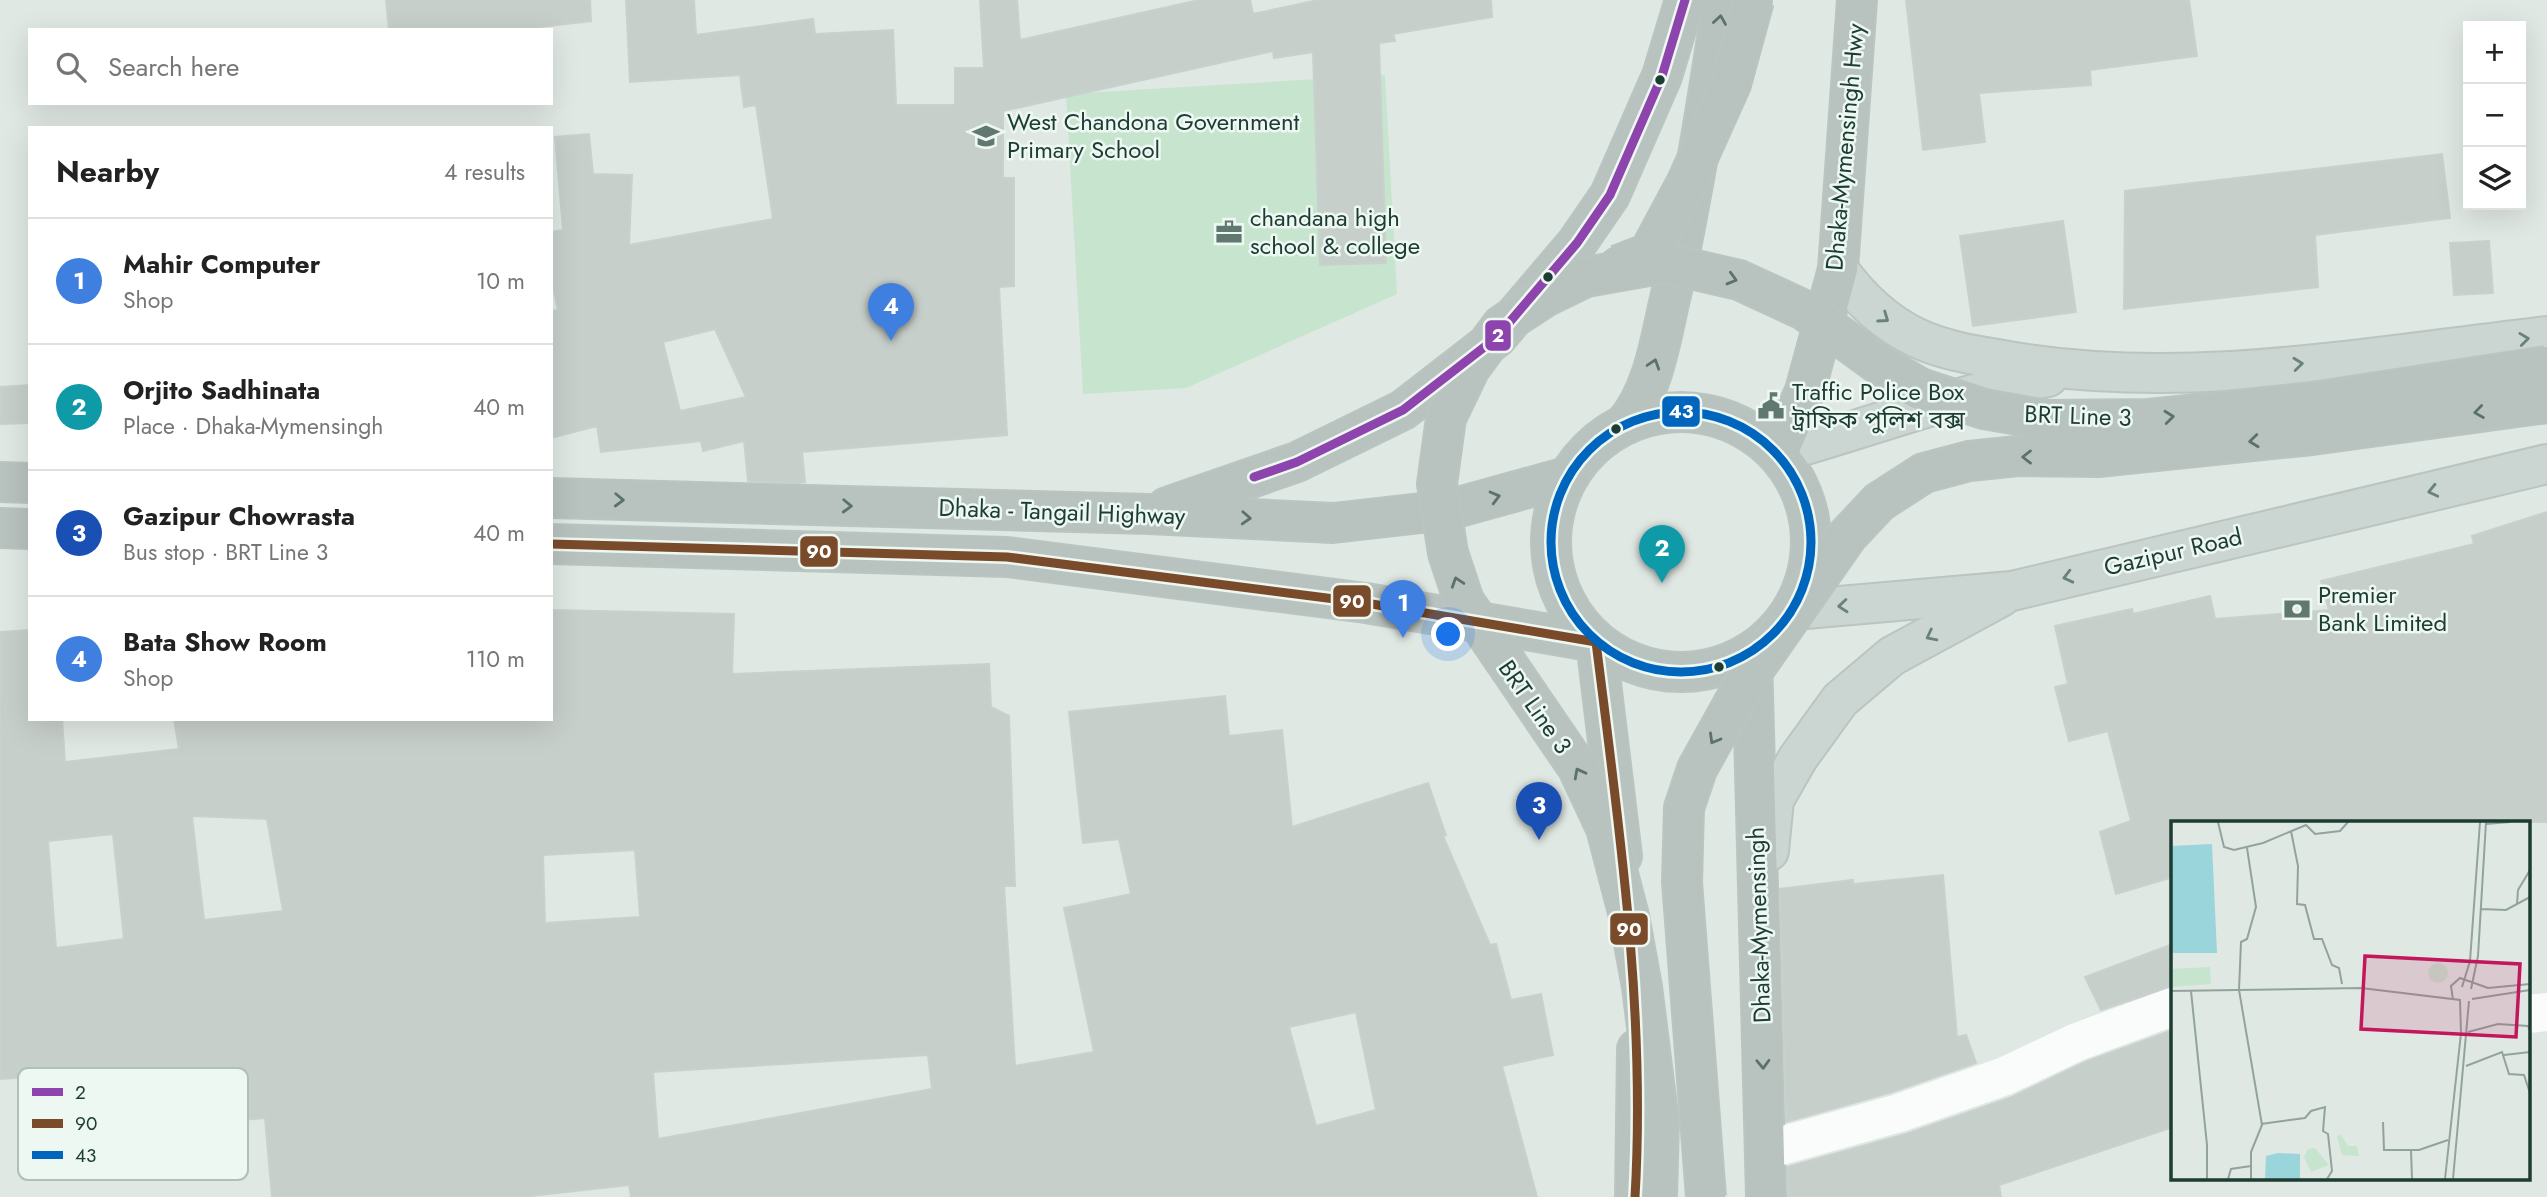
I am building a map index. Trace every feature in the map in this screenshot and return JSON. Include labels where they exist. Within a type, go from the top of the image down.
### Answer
[{"type":"highway","points":[[1149,514],[1297,462],[1403,410],[1496,338],[1577,243],[1609,195],[1662,76],[1685,0]]},
{"type":"highway","points":[[1625,424],[1665,412],[1706,414],[1745,428],[1778,453],[1801,489],[1812,529],[1810,571],[1794,610],[1775,634],[1752,653],[1713,669],[1672,673],[1631,664],[1596,642],[1572,615],[1556,583],[1549,547],[1553,511],[1567,477],[1592,447],[1625,424],[1639,407],[1661,338],[1695,186],[1723,0]]},
{"type":"highway","points":[[1586,277],[1649,253],[1686,184],[1731,84],[1754,0]]},
{"type":"highway","name":"Dhaka-Mymensingh Hwy","points":[[1778,453],[1805,391],[1838,269],[1857,0]]},
{"type":"highway","name":"BRT Line 3","points":[[1657,1197],[1659,1122],[1642,987],[1629,916],[1606,828],[1578,768],[1464,601],[1448,553],[1437,484],[1446,418],[1470,368],[1502,325],[1545,297],[1586,277],[1665,263],[1739,280],[1804,310],[1877,363],[1920,388],[1984,408],[2048,420],[2149,419],[2313,402],[2547,366]]},
{"type":"highway","name":"BRT Line 3","points":[[1706,1197],[1682,882],[1684,808],[1696,769],[1746,681],[1849,535],[1878,502],[1924,473],[1969,461],[2018,456],[2098,457],[2312,435],[2547,402]]},
{"type":"highway","name":"Dhaka - Tangail Highway","points":[[553,498],[1149,514],[1333,523],[1448,510],[1567,477]]},
{"type":"highway","points":[[0,482],[28,483]]},
{"type":"highway","points":[[0,528],[28,529]]},
{"type":"highway","name":"Dhaka - Tangail Highway","points":[[553,544],[1007,557],[1366,603],[1596,642]]},
{"type":"highway","points":[[1596,642],[1620,833],[1637,1012],[1635,1197]]},
{"type":"highway","name":"Dhaka-Mymensingh","points":[[1752,653],[1766,1197]]},
{"type":"main road","points":[[1838,269],[1857,296],[1882,318],[1917,338],[1963,354],[2081,370],[2140,375],[2235,370],[2547,336]]},
{"type":"main road","points":[[1778,453],[1879,425],[1983,389],[2081,370]]},
{"type":"main road","name":"Gazipur Road","points":[[1794,610],[2012,591],[2547,464]]},
{"type":"main road","points":[[1760,943],[1774,800],[1798,758],[1840,701],[1892,656],[2012,591]]},
{"type":"street","points":[[1766,1150],[1899,1114],[2005,1076],[2077,1042],[2171,1007]]},
{"type":"green space","points":[[1385,75],[1397,294],[1186,388],[1083,394],[1066,94]]},
{"type":"building","points":[[386,0],[590,0],[591,21],[531,28],[389,28]]},
{"type":"building","points":[[626,0],[694,0],[696,35],[813,19],[815,34],[893,30],[896,105],[955,105],[955,68],[984,68],[980,0],[1017,0],[1020,40],[1199,0],[1250,0],[1253,14],[1318,0],[1491,0],[1492,17],[1393,34],[1395,41],[1379,43],[1386,263],[1320,265],[1313,52],[1274,58],[1273,51],[1003,111],[1003,178],[1014,178],[1014,286],[999,287],[1007,435],[802,452],[805,482],[798,483],[748,481],[744,441],[703,451],[701,441],[601,452],[597,426],[553,437],[553,311],[558,310],[553,286],[553,232],[563,230],[555,137],[589,134],[593,174],[632,175],[629,245],[773,219],[756,105],[744,107],[740,75],[630,82]],"holes":[[[715,329],[746,397],[680,411],[663,342]]]},
{"type":"building","points":[[1906,0],[2189,0],[2197,56],[2090,70],[2091,85],[1979,93],[1985,142],[1923,150]]},
{"type":"building","points":[[2442,154],[2450,218],[2315,235],[2318,287],[2124,309],[2125,191]]},
{"type":"building","points":[[2063,221],[2076,312],[1973,326],[1960,236]]},
{"type":"building","points":[[2489,241],[2493,293],[2454,295],[2450,243]]},
{"type":"building","points":[[28,385],[28,423],[0,424],[0,387]]},
{"type":"building","points":[[2547,512],[2547,822],[2171,821],[2171,878],[2116,894],[2100,832],[2131,821],[2108,731],[2069,741],[2055,687],[2068,684],[2055,626],[2132,609],[2133,614],[2210,596],[2215,619],[2329,610],[2321,581],[2474,544],[2472,536]]},
{"type":"building","points":[[553,610],[734,614],[732,674],[989,664],[991,707],[1009,716],[1015,886],[1004,886],[1015,1066],[1094,1052],[1064,908],[1131,894],[1119,839],[1083,843],[1069,712],[1225,696],[1229,736],[1282,730],[1292,827],[1428,783],[1446,835],[1443,836],[1490,945],[1496,944],[1511,1000],[1541,994],[1553,1055],[1502,1066],[1537,1197],[631,1197],[629,1185],[522,1197],[272,1197],[265,1118],[248,1120],[248,1068],[18,1068],[18,1078],[0,1079],[0,632],[28,630],[28,721],[62,721],[65,762],[179,749],[174,721],[553,721]],"holes":[[[192,816],[267,819],[283,911],[204,920]],[[113,834],[124,939],[56,948],[48,841]],[[635,850],[640,917],[545,923],[543,855]],[[1356,1012],[1376,1110],[1316,1126],[1289,1027]],[[928,1055],[932,1089],[658,1139],[653,1072]]]},
{"type":"building","points":[[1943,875],[1957,1037],[1966,1035],[1976,1063],[1892,1092],[1786,1122],[1780,889],[1853,880],[1853,884]]},
{"type":"building","points":[[2171,945],[2171,987],[2101,1010],[2085,977]]},
{"type":"building","points":[[2171,1031],[2171,1128],[1999,1185],[2001,1197],[1788,1197],[1787,1167],[1906,1134],[2012,1097],[2085,1062]]},
{"type":"transit line","name":"2","points":[[1254,477],[1297,462],[1403,410],[1496,338],[1577,243],[1610,195],[1662,76],[1685,0]]},
{"type":"transit line","name":"43","points":[[1668,412],[1694,412],[1731,421],[1764,441],[1782,459],[1802,492],[1809,517],[1811,542],[1809,567],[1802,592],[1782,625],[1764,643],[1731,663],[1719,667],[1694,672],[1668,672],[1631,663],[1598,643],[1580,625],[1560,592],[1556,580],[1551,555],[1551,529],[1560,492],[1580,459],[1598,441],[1631,421],[1643,417],[1668,412]]},
{"type":"transit line","name":"90","points":[[553,544],[1007,557],[1366,603],[1596,642],[1621,850],[1634,988],[1637,1057],[1635,1197]]},
{"type":"place","name":"West Chandona Government Primary School","points":[[986,136]]},
{"type":"place","name":"chandana high school & college","points":[[1229,232]]},
{"type":"place","name":"Bata Show Room","points":[[891,341]]},
{"type":"place","name":"Traffic Police Box ট্রাফিক পুলিশ বক্স","points":[[1771,406]]},
{"type":"place","name":"Orjito Sadhinata","points":[[1662,583]]},
{"type":"place","name":"Premier Bank Limited","points":[[2297,609]]},
{"type":"place","name":"Mahir Computer","points":[[1403,638]]},
{"type":"place","name":"Gazipur Chowrasta","points":[[1539,840]]}]
